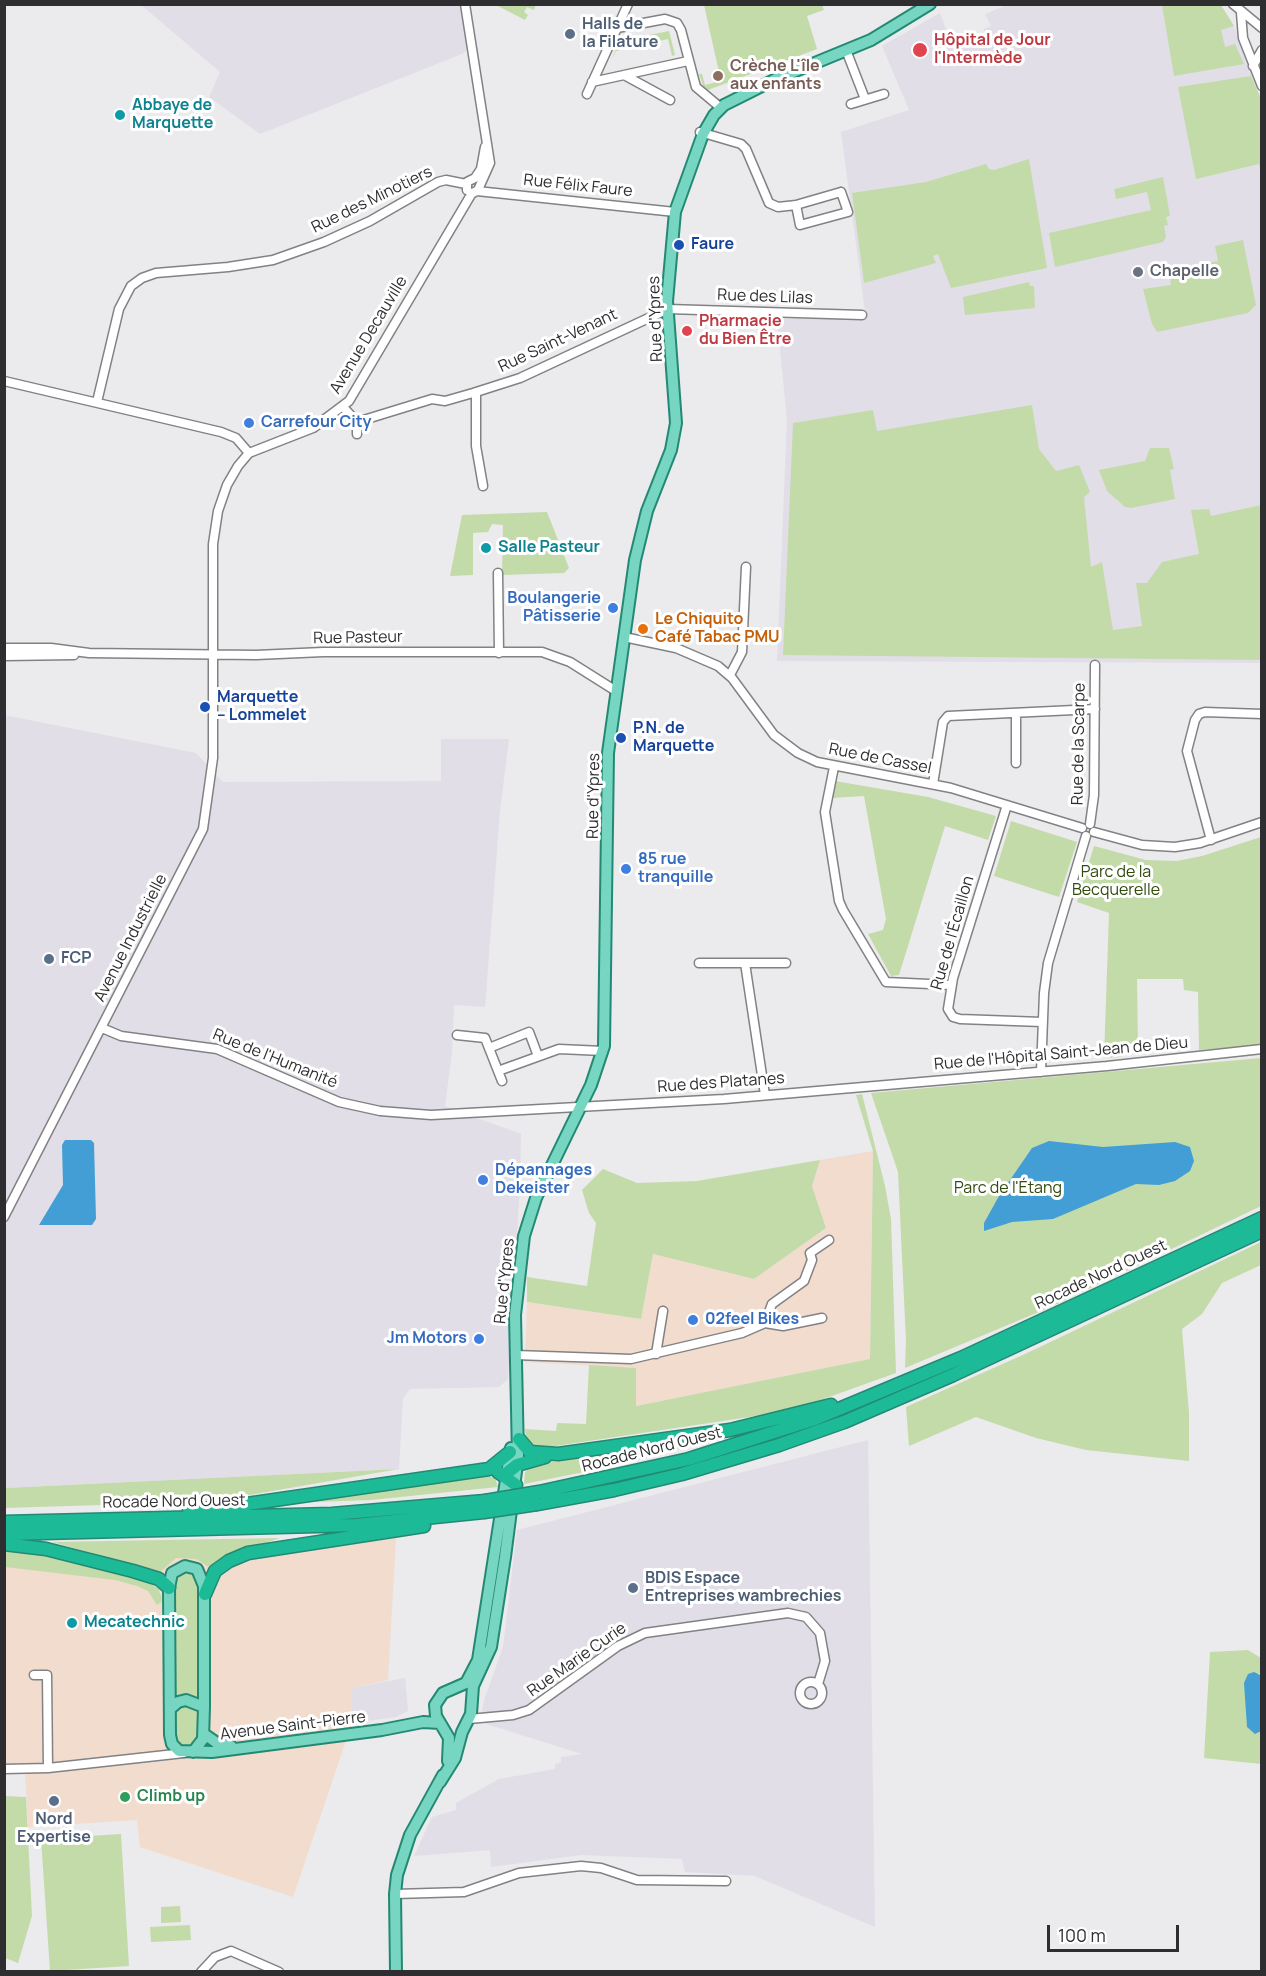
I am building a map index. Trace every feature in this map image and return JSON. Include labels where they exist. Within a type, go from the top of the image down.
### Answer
[{"type":"highway","name":"Rocade Nord Ouest","points":[[919,1383],[1262,1218]]},
{"type":"highway","name":"Rocade Nord Ouest","points":[[4,1522],[332,1514],[485,1506],[631,1486],[733,1459],[811,1434],[878,1398],[919,1383],[1262,1232]]},
{"type":"highway","points":[[489,1469],[509,1478],[518,1465],[558,1454],[730,1430],[878,1398]]},
{"type":"highway","points":[[519,1439],[530,1452],[558,1454]]},
{"type":"highway","points":[[123,1520],[148,1513],[233,1506],[489,1469],[510,1452]]},
{"type":"highway","name":"Rocade Nord Ouest","points":[[4,1534],[338,1526],[461,1516],[485,1506]]},
{"type":"highway","points":[[205,1594],[215,1571],[242,1554],[414,1529],[461,1516]]},
{"type":"highway","points":[[4,1544],[46,1549],[134,1571],[159,1579],[169,1588]]},
{"type":"main road","points":[[718,106],[883,34],[930,4]]},
{"type":"main road","name":"Rue d'Ypres","points":[[471,1705],[472,1686],[492,1642],[515,1413],[516,1294],[524,1236],[543,1184],[581,1106],[603,1051],[608,762],[616,690],[640,538],[647,511],[668,461],[675,432],[676,411],[668,309],[669,256],[675,212],[702,133],[718,106]]},
{"type":"main road","name":"Rue d'Ypres","points":[[515,1413],[519,1439],[518,1465]]},
{"type":"main road","name":"Rue d'Ypres","points":[[451,1690],[466,1683],[478,1660],[509,1478]]},
{"type":"main road","points":[[189,1566],[197,1569],[205,1594],[204,1734],[200,1746],[189,1752],[175,1748],[170,1735],[169,1588],[174,1570],[189,1566]]},
{"type":"main road","points":[[396,1971],[395,1894],[399,1866],[410,1835],[455,1758],[460,1737],[469,1720],[471,1705],[462,1693],[451,1690],[437,1700],[434,1710],[449,1738],[451,1750],[440,1782]]},
{"type":"main road","points":[[170,1709],[178,1702],[186,1700],[204,1707]]},
{"type":"main road","name":"Avenue Saint-Pierre","points":[[396,1727],[424,1713],[437,1700]]},
{"type":"main road","points":[[441,1723],[455,1728],[469,1720]]},
{"type":"main road","name":"Avenue Saint-Pierre","points":[[189,1752],[212,1752],[423,1722],[441,1723]]},
{"type":"main road","points":[[204,1734],[217,1743],[238,1747]]},
{"type":"street","points":[[465,4],[485,138],[483,163],[473,187]]},
{"type":"street","points":[[587,94],[628,4]]},
{"type":"street","points":[[1233,4],[1241,13],[1262,28]]},
{"type":"street","points":[[1241,13],[1241,25],[1253,66],[1262,86]]},
{"type":"street","points":[[617,28],[665,19],[673,20],[681,30],[698,90],[718,106]]},
{"type":"street","points":[[846,50],[865,99]]},
{"type":"street","points":[[1253,66],[1262,50]]},
{"type":"street","points":[[592,82],[688,61]]},
{"type":"street","points":[[624,75],[670,100]]},
{"type":"street","points":[[851,104],[884,94]]},
{"type":"street","points":[[702,133],[744,147],[769,203],[778,207],[796,205],[841,192],[848,212],[800,225],[796,205]]},
{"type":"street","name":"Rue des Minotiers","points":[[98,402],[119,309],[131,286],[142,279],[156,273],[228,267],[273,260],[324,242],[370,221],[440,181],[473,187]]},
{"type":"street","name":"Rue Félix Faure","points":[[473,187],[675,212]]},
{"type":"street","name":"Avenue Decauville","points":[[249,453],[306,432],[343,407],[360,385],[473,187]]},
{"type":"street","name":"Rue des Lilas","points":[[668,309],[862,315]]},
{"type":"street","name":"Rue Saint-Venant","points":[[357,422],[432,399],[445,401],[520,378],[668,309]]},
{"type":"street","points":[[4,381],[231,435],[249,453],[227,485],[215,525],[213,654]]},
{"type":"street","points":[[476,392],[476,446],[483,486]]},
{"type":"street","points":[[343,407],[357,422],[357,434]]},
{"type":"street","points":[[729,675],[742,652],[746,567]]},
{"type":"street","points":[[498,573],[499,653]]},
{"type":"street","name":"Rue de Cassel","points":[[624,637],[676,648],[710,661],[729,675],[765,724],[780,740],[798,753],[834,767],[933,784],[1088,830],[1159,847],[1193,845],[1262,822]]},
{"type":"street","name":"Rue Pasteur","points":[[4,648],[51,648],[89,653]]},
{"type":"street","name":"Rue Pasteur","points":[[4,656],[89,653],[551,654],[570,662],[616,690]]},
{"type":"street","name":"Avenue Industrielle","points":[[4,1217],[203,829],[213,758],[213,654]]},
{"type":"street","name":"Rue de la Scarpe","points":[[1041,1072],[1042,1022],[1048,963],[1088,830],[1094,795],[1095,665]]},
{"type":"street","points":[[933,784],[945,718],[956,714],[1016,714],[1095,709]]},
{"type":"street","points":[[1211,840],[1187,751],[1194,720],[1199,714],[1205,712],[1262,714]]},
{"type":"street","points":[[1016,714],[1016,763]]},
{"type":"street","points":[[834,767],[825,812],[839,901],[843,910],[886,982],[951,985]]},
{"type":"street","name":"Rue de l'Écaillon","points":[[1007,805],[951,985],[948,1009],[953,1017],[1042,1022]]},
{"type":"street","points":[[699,963],[786,963]]},
{"type":"street","points":[[745,963],[765,1095]]},
{"type":"street","name":"Rue de l'Humanité","points":[[102,1028],[121,1036],[216,1048],[320,1095],[380,1111],[447,1115],[581,1106]]},
{"type":"street","points":[[489,1048],[529,1032],[538,1056]]},
{"type":"street","points":[[458,1035],[485,1038],[502,1082]]},
{"type":"street","points":[[498,1071],[565,1048],[603,1051]]},
{"type":"street","name":"Rue de l'Hôpital Saint-Jean de Dieu","points":[[863,1087],[1041,1072],[1262,1049]]},
{"type":"street","name":"Rue des Platanes","points":[[581,1106],[863,1087]]},
{"type":"street","points":[[765,1323],[772,1304],[804,1281],[812,1260],[810,1253],[828,1240]]},
{"type":"street","points":[[656,1354],[663,1311]]},
{"type":"street","points":[[515,1355],[631,1359],[742,1333],[765,1323],[783,1326],[822,1318]]},
{"type":"street","name":"Rue Marie Curie","points":[[469,1720],[503,1716],[535,1707],[612,1650],[638,1635],[659,1630],[791,1612],[809,1619],[821,1636],[825,1661],[818,1684]]},
{"type":"street","points":[[34,1675],[47,1675],[48,1768]]},
{"type":"street","points":[[471,1705],[483,1713],[503,1716]]},
{"type":"street","points":[[150,1756],[164,1749],[170,1735]]},
{"type":"street","name":"Avenue Saint-Pierre","points":[[4,1769],[48,1768],[150,1756],[171,1756],[189,1752]]},
{"type":"street","points":[[395,1894],[464,1892],[519,1873],[588,1866],[607,1869],[637,1880],[726,1881]]},
{"type":"street","points":[[201,1971],[215,1957],[231,1951],[279,1971]]},
{"type":"shaded area","points":[[141,5],[461,5],[468,49],[462,54],[260,134],[209,97],[220,72]]},
{"type":"shaded area","points":[[1007,5],[1221,5],[1234,26],[1261,99],[1261,663],[777,661],[787,419],[777,319],[866,319],[841,132],[909,110],[882,46],[940,13],[951,43],[984,35],[984,29],[991,26],[985,14]]},
{"type":"shaded area","points":[[4,715],[196,753],[223,782],[441,781],[441,739],[509,739],[500,811],[485,1007],[454,1005],[452,1052],[445,1106],[521,1134],[508,1379],[499,1387],[410,1389],[403,1398],[399,1469],[5,1488]]},
{"type":"shaded area","points":[[873,1151],[870,1359],[636,1406],[635,1368],[525,1362],[527,1302],[641,1319],[653,1254],[754,1279],[826,1228],[812,1186],[820,1160]]},
{"type":"shaded area","points":[[868,1440],[875,1927],[755,1876],[685,1872],[682,1859],[581,1855],[491,1867],[490,1850],[414,1856],[432,1817],[456,1810],[456,1803],[499,1779],[555,1769],[555,1764],[561,1762],[561,1757],[582,1754],[480,1722],[484,1700],[503,1647],[517,1530]]},
{"type":"shaded area","points":[[396,1538],[388,1680],[352,1688],[352,1723],[293,1897],[140,1847],[137,1820],[28,1827],[25,1770],[5,1766],[5,1563],[331,1547]]},
{"type":"shaded area","points":[[405,1678],[408,1711],[396,1717],[352,1723],[352,1688]]},
{"type":"green space","points":[[536,4],[534,10],[527,7],[524,12],[528,15],[525,20],[498,6]]},
{"type":"green space","points":[[704,5],[822,5],[824,10],[807,16],[817,49],[708,90],[704,88],[699,74],[702,74],[705,85],[721,81]]},
{"type":"green space","points":[[1162,5],[1221,5],[1234,26],[1221,30],[1225,47],[1235,44],[1244,64],[1174,76]]},
{"type":"green space","points":[[669,31],[675,55],[672,56],[668,39],[616,51],[612,59],[619,41]]},
{"type":"green space","points":[[1251,76],[1261,99],[1261,173],[1259,164],[1196,179],[1178,87]]},
{"type":"green space","points":[[1029,159],[1047,268],[951,288],[938,254],[933,256],[936,263],[864,283],[852,193],[926,182],[986,164],[989,169],[994,170]]},
{"type":"green space","points":[[1163,177],[1170,216],[1166,217],[1168,225],[1164,226],[1166,237],[1163,242],[1055,267],[1049,233],[1151,210],[1147,192],[1116,199],[1114,189]]},
{"type":"green space","points":[[1243,240],[1256,305],[1248,313],[1157,332],[1152,324],[1143,289],[1171,285],[1169,270],[1218,261],[1215,246]]},
{"type":"green space","points":[[1029,282],[1030,286],[1034,286],[1035,308],[965,315],[963,297]]},
{"type":"green space","points":[[1032,405],[1039,449],[1056,471],[1079,465],[1090,492],[1084,497],[1091,567],[1102,562],[1113,630],[1142,626],[1136,583],[1147,583],[1162,562],[1199,554],[1191,510],[1209,509],[1211,516],[1261,505],[1261,660],[783,655],[793,423],[873,410],[877,431]]},
{"type":"green space","points":[[1150,448],[1169,448],[1174,469],[1170,470],[1175,499],[1131,508],[1125,507],[1107,491],[1099,470],[1145,461]]},
{"type":"green space","points":[[547,512],[569,568],[564,573],[502,575],[503,525],[492,524],[488,532],[473,533],[473,575],[450,576],[462,515]]},
{"type":"green space","points":[[835,781],[928,797],[996,816],[988,840],[945,826],[899,975],[891,976],[868,934],[883,930],[886,919],[864,796],[831,798]]},
{"type":"green space","points":[[1011,821],[1077,842],[1059,897],[994,876]]},
{"type":"green space","name":"Parc de la Becquerelle","points":[[1261,837],[1261,1045],[1199,1050],[1198,992],[1184,990],[1183,979],[1137,979],[1138,1047],[1122,1048],[1121,1057],[1104,1058],[1109,913],[1077,902],[1094,846],[1146,860],[1177,861],[1202,856]]},
{"type":"green space","name":"Parc de l'Étang","points":[[1261,1058],[1261,1206],[1053,1306],[905,1368],[906,1341],[898,1172],[871,1093]]},
{"type":"green space","points":[[862,1094],[891,1219],[896,1373],[801,1407],[756,1416],[542,1448],[534,1446],[526,1437],[525,1429],[556,1431],[557,1423],[586,1424],[589,1365],[636,1368],[636,1406],[870,1359],[873,1151],[856,1095]]},
{"type":"green space","points":[[820,1160],[812,1186],[826,1228],[754,1279],[653,1254],[641,1319],[527,1302],[527,1277],[587,1286],[596,1223],[589,1213],[582,1190],[603,1169],[637,1183],[697,1181]]},
{"type":"green space","points":[[1261,1242],[1261,1265],[1222,1283],[1202,1314],[1182,1329],[1189,1413],[1189,1461],[1086,1450],[1036,1438],[976,1417],[909,1446],[906,1407],[1025,1354]]},
{"type":"green space","points":[[723,1438],[609,1467],[524,1484],[525,1472],[528,1469],[545,1463]]},
{"type":"green space","points":[[399,1469],[238,1497],[166,1503],[5,1508],[5,1488]]},
{"type":"green space","points":[[483,1475],[495,1478],[498,1487],[371,1500],[286,1503]]},
{"type":"green space","points":[[280,1538],[222,1557],[209,1567],[196,1559],[176,1558],[160,1572],[52,1542]]},
{"type":"green space","points":[[5,1551],[41,1554],[142,1580],[158,1588],[162,1598],[161,1602],[157,1605],[148,1591],[115,1580],[5,1567]]},
{"type":"green space","points":[[181,1571],[192,1571],[199,1578],[200,1699],[185,1696],[175,1699],[174,1583]]},
{"type":"green space","points":[[1248,1650],[1261,1658],[1261,1676],[1259,1673],[1261,1764],[1204,1758],[1210,1652]]},
{"type":"green space","points":[[188,1706],[198,1712],[199,1737],[191,1747],[183,1747],[177,1743],[174,1735],[175,1714],[180,1708]]},
{"type":"green space","points":[[4,1796],[26,1797],[32,1916],[18,1963],[5,1958]]},
{"type":"green space","points":[[121,1834],[129,1966],[50,1971],[41,1839]]},
{"type":"green space","points":[[180,1906],[181,1922],[161,1923],[161,1907]]},
{"type":"green space","points":[[190,1925],[191,1940],[151,1942],[150,1927]]},
{"type":"water","points":[[65,1140],[91,1140],[94,1143],[96,1219],[92,1225],[39,1225],[63,1185],[62,1145]]},
{"type":"water","points":[[1049,1141],[1103,1147],[1175,1142],[1190,1147],[1194,1161],[1190,1171],[1175,1181],[1159,1185],[1136,1184],[1053,1219],[1012,1222],[984,1231],[984,1223],[999,1196],[1032,1148]]},
{"type":"water","points":[[1254,1672],[1262,1676],[1261,1731],[1255,1734],[1247,1727],[1244,1683],[1248,1674]]},
{"type":"place","name":"Halls de la Filature","points":[[570,34]]},
{"type":"place","name":"Hôpital de Jour l'Intermède","points":[[920,50]]},
{"type":"place","name":"Crèche L'île aux enfants","points":[[718,76]]},
{"type":"place","name":"Abbaye de Marquette","points":[[120,115]]},
{"type":"place","name":"Faure","points":[[679,245]]},
{"type":"place","name":"Chapelle","points":[[1138,272]]},
{"type":"place","name":"Pharmacie du Bien Être","points":[[687,331]]},
{"type":"place","name":"Carrefour City","points":[[249,423]]},
{"type":"place","name":"Salle Pasteur","points":[[486,548]]},
{"type":"place","name":"Boulangerie Pâtisserie","points":[[613,608]]},
{"type":"place","name":"Le Chiquito Café Tabac PMU","points":[[643,629]]},
{"type":"place","name":"Marquette – Lommelet","points":[[205,707]]},
{"type":"place","name":"P.N. de Marquette","points":[[621,738]]},
{"type":"place","name":"85 rue tranquille","points":[[626,869]]},
{"type":"place","name":"FCP","points":[[49,959]]},
{"type":"place","name":"Dépannages Dekeister","points":[[483,1180]]},
{"type":"place","name":"02feel Bikes","points":[[693,1320]]},
{"type":"place","name":"Jm Motors","points":[[479,1339]]},
{"type":"place","name":"BDIS Espace Entreprises wambrechies","points":[[633,1588]]},
{"type":"place","name":"Mecatechnic","points":[[72,1623]]},
{"type":"place","name":"Climb up","points":[[125,1797]]},
{"type":"place","name":"Nord Expertise","points":[[54,1801]]}]
